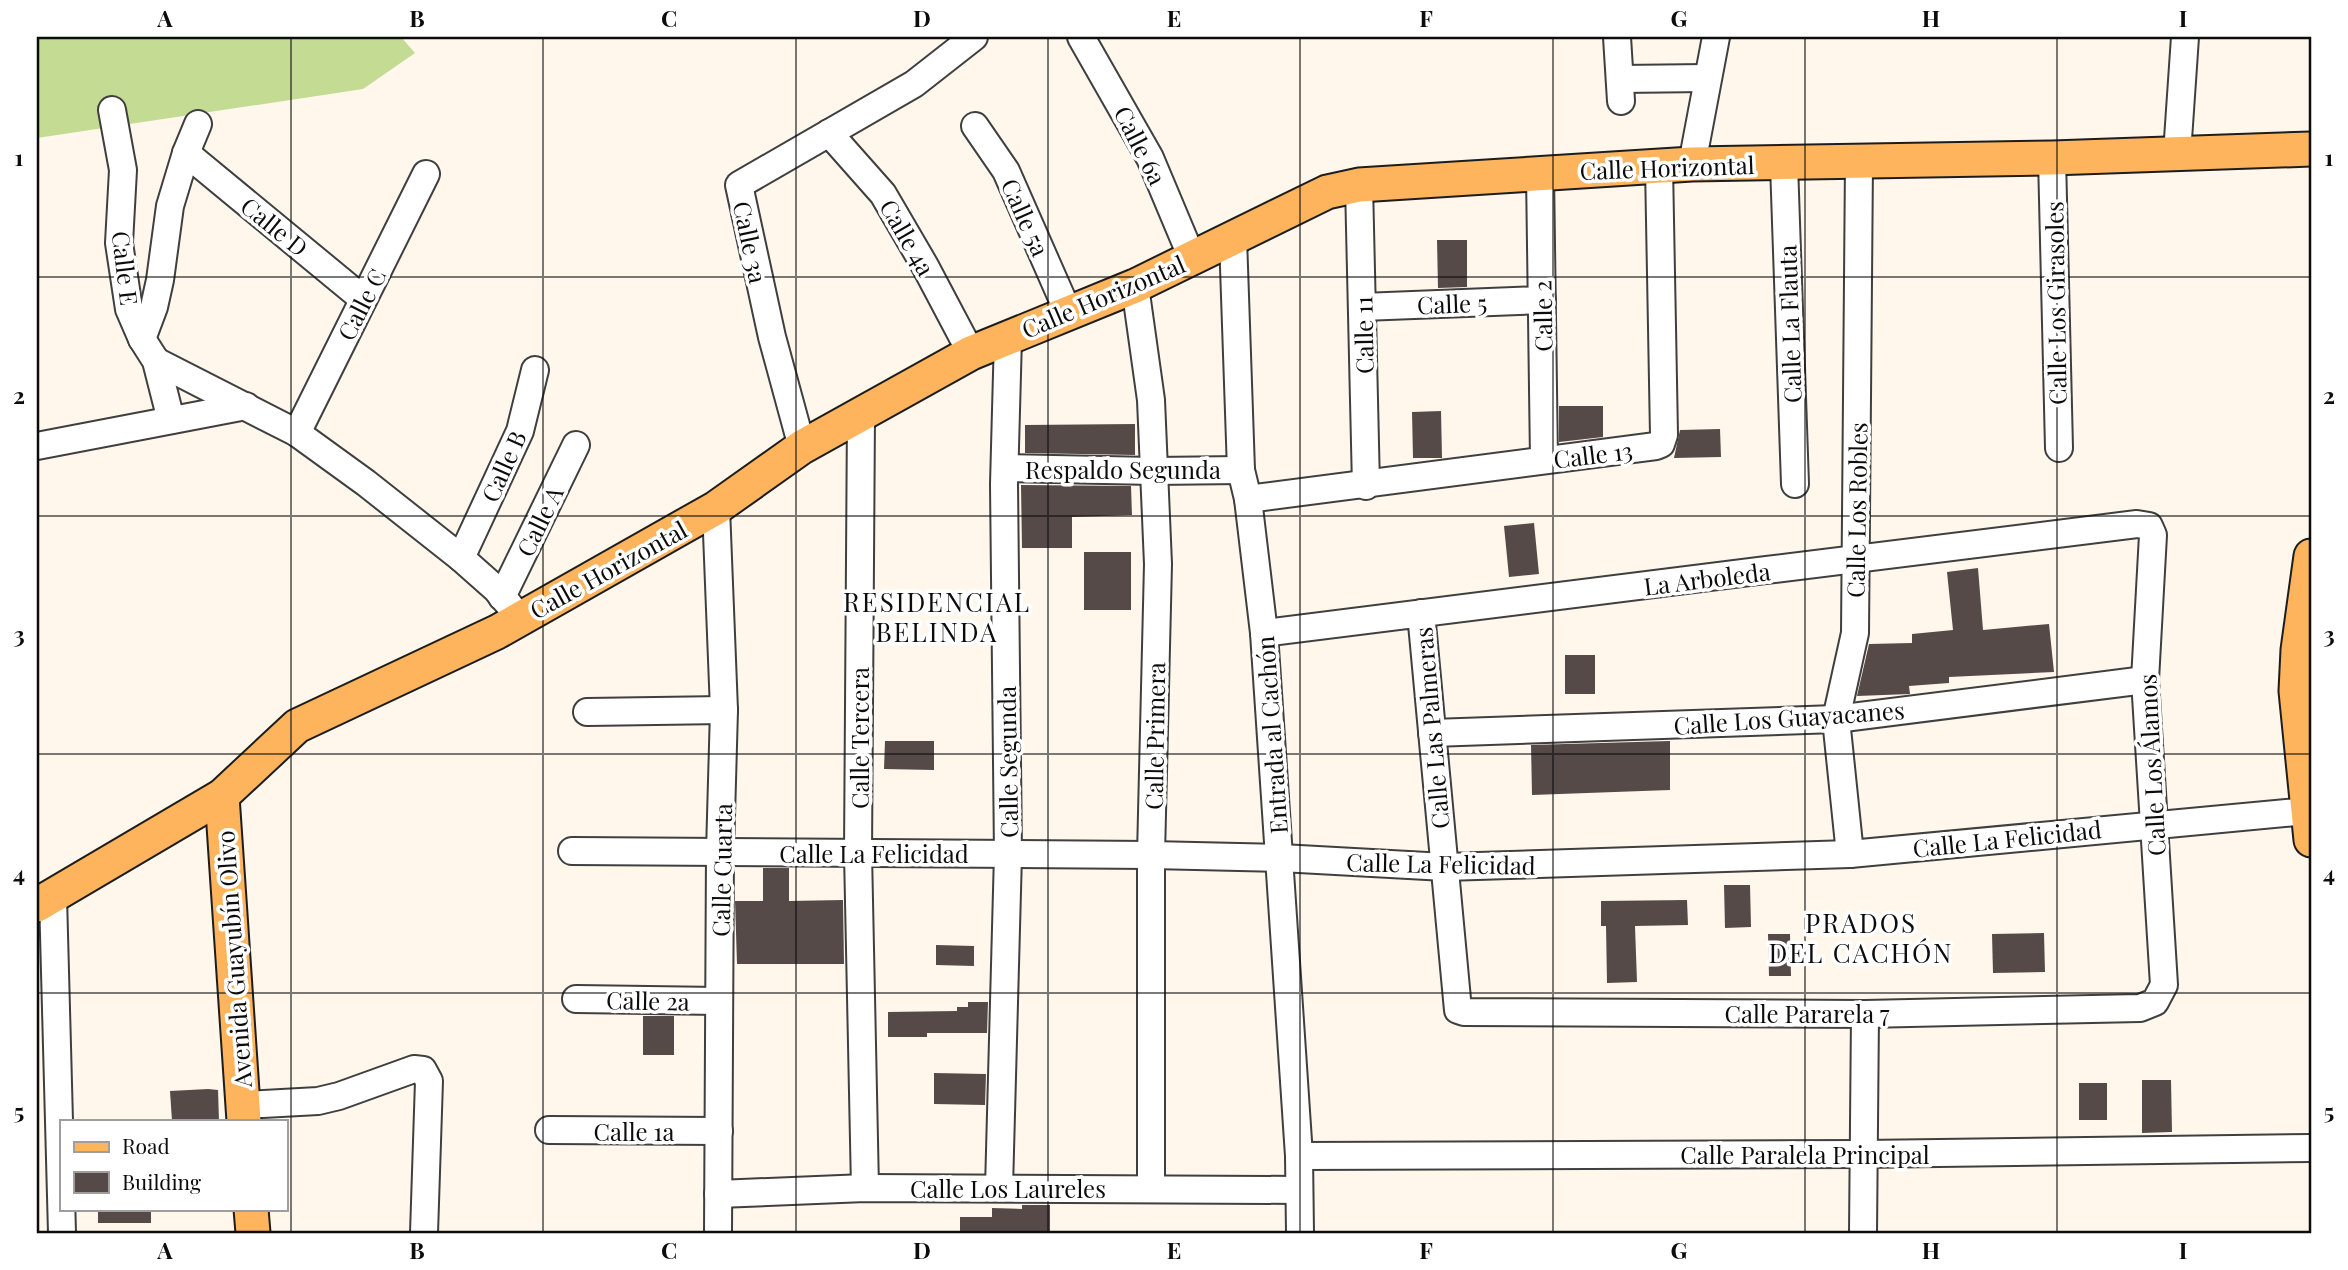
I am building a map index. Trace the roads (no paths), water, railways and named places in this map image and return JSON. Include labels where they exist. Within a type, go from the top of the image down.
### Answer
[{"type":"main road","name":"Calle Horizontal","points":[[45,901],[222,796],[297,726],[497,632],[511,608],[716,508],[802,447],[971,353],[1135,286],[1327,192],[1359,185],[1692,164],[2052,158],[2311,149]]},
{"type":"main road","points":[[2309,825],[2296,691],[2298,650],[2311,556]]},
{"type":"main road","name":"Avenida Guayubín Olivo","points":[[222,796],[244,1113]]},
{"type":"main road","points":[[251,1210],[253,1233]]},
{"type":"street","name":"Calle 3a","points":[[802,447],[772,337],[738,185],[914,85],[974,37]]},
{"type":"street","name":"Calle 6a","points":[[1081,37],[1150,158],[1192,258]]},
{"type":"street","points":[[1617,37],[1620,90],[1707,78]]},
{"type":"street","points":[[1692,164],[1716,37]]},
{"type":"street","points":[[2177,154],[2185,37]]},
{"type":"street","name":"Calle E","points":[[112,110],[123,170],[119,243],[129,309],[149,350],[171,420]]},
{"type":"street","points":[[198,124],[170,206],[153,307],[149,350],[297,433],[461,558],[496,589],[511,608]]},
{"type":"street","name":"Calle 5a","points":[[975,126],[1006,170],[1068,312]]},
{"type":"street","name":"Calle 4a","points":[[829,132],[883,194],[971,353]]},
{"type":"street","name":"Calle D","points":[[186,153],[363,299]]},
{"type":"street","name":"Calle Los Girasoles","points":[[2052,158],[2059,448]]},
{"type":"street","name":"Calle Los Robles","points":[[1850,854],[1836,719],[1855,633],[1859,162]]},
{"type":"street","name":"Calle La Flauta","points":[[1784,164],[1795,484]]},
{"type":"street","name":"Calle 13","points":[[1248,499],[1366,486],[1661,444],[1664,435],[1659,166]]},
{"type":"street","name":"Calle 2","points":[[1540,173],[1544,460]]},
{"type":"street","name":"Calle C","points":[[297,433],[426,174]]},
{"type":"street","name":"Calle 11","points":[[1359,185],[1366,486]]},
{"type":"street","name":"Entrada al Cachón","points":[[1233,238],[1241,470],[1248,499],[1264,634],[1299,1156],[1300,1233]]},
{"type":"street","name":"Calle Primera","points":[[1135,286],[1151,400],[1158,564],[1151,855],[1151,1188]]},
{"type":"street","name":"Calle 5","points":[[1362,307],[1542,300]]},
{"type":"street","name":"Calle Segunda","points":[[999,1188],[1008,854],[1005,468],[1008,337]]},
{"type":"street","name":"Calle B","points":[[461,558],[520,431],[535,370]]},
{"type":"street","points":[[37,446],[247,406]]},
{"type":"street","name":"Calle Tercera","points":[[861,414],[858,853],[865,1188]]},
{"type":"street","name":"Calle A","points":[[511,608],[576,446]]},
{"type":"street","name":"Respaldo Segunda","points":[[1005,468],[1241,470]]},
{"type":"street","name":"Calle Cuarta","points":[[716,508],[724,710],[720,852],[718,1233]]},
{"type":"street","name":"La Arboleda","points":[[1264,634],[2137,524],[2149,526]]},
{"type":"street","name":"Calle Los Álamos","points":[[2149,526],[2153,535],[2146,680],[2164,985],[2155,1002]]},
{"type":"street","name":"Calle Las Palmeras","points":[[1421,613],[1458,1010]]},
{"type":"street","name":"Calle Los Guayacanes","points":[[1432,733],[1836,719],[2146,680]]},
{"type":"street","points":[[587,712],[724,710]]},
{"type":"street","name":"Calle La Felicidad","points":[[572,851],[1151,855],[1281,858],[1445,867],[1850,854],[2153,824],[2309,825]]},
{"type":"street","points":[[45,901],[60,1194]]},
{"type":"street","name":"Calle 2a","points":[[576,999],[719,1001]]},
{"type":"street","name":"Calle Pararela 7","points":[[1458,1010],[1865,1014],[2140,1008],[2155,1002]]},
{"type":"street","points":[[1863,1233],[1865,1014]]},
{"type":"street","points":[[244,1113],[339,1096],[414,1069],[423,1070],[429,1081],[424,1233]]},
{"type":"street","name":"Calle 1a","points":[[549,1130],[719,1131]]},
{"type":"street","name":"Calle Paralela Principal","points":[[1299,1156],[1863,1154],[2311,1148]]},
{"type":"street","name":"Calle Los Laureles","points":[[718,1194],[865,1188],[1299,1190]]},
{"type":"street","points":[[61,1210],[62,1233]]},
{"type":"district","name":"RESIDENCIAL BELINDA","points":[[937,616]]},
{"type":"district","name":"PRADOS DEL CACHÓN","points":[[1861,937]]}]
